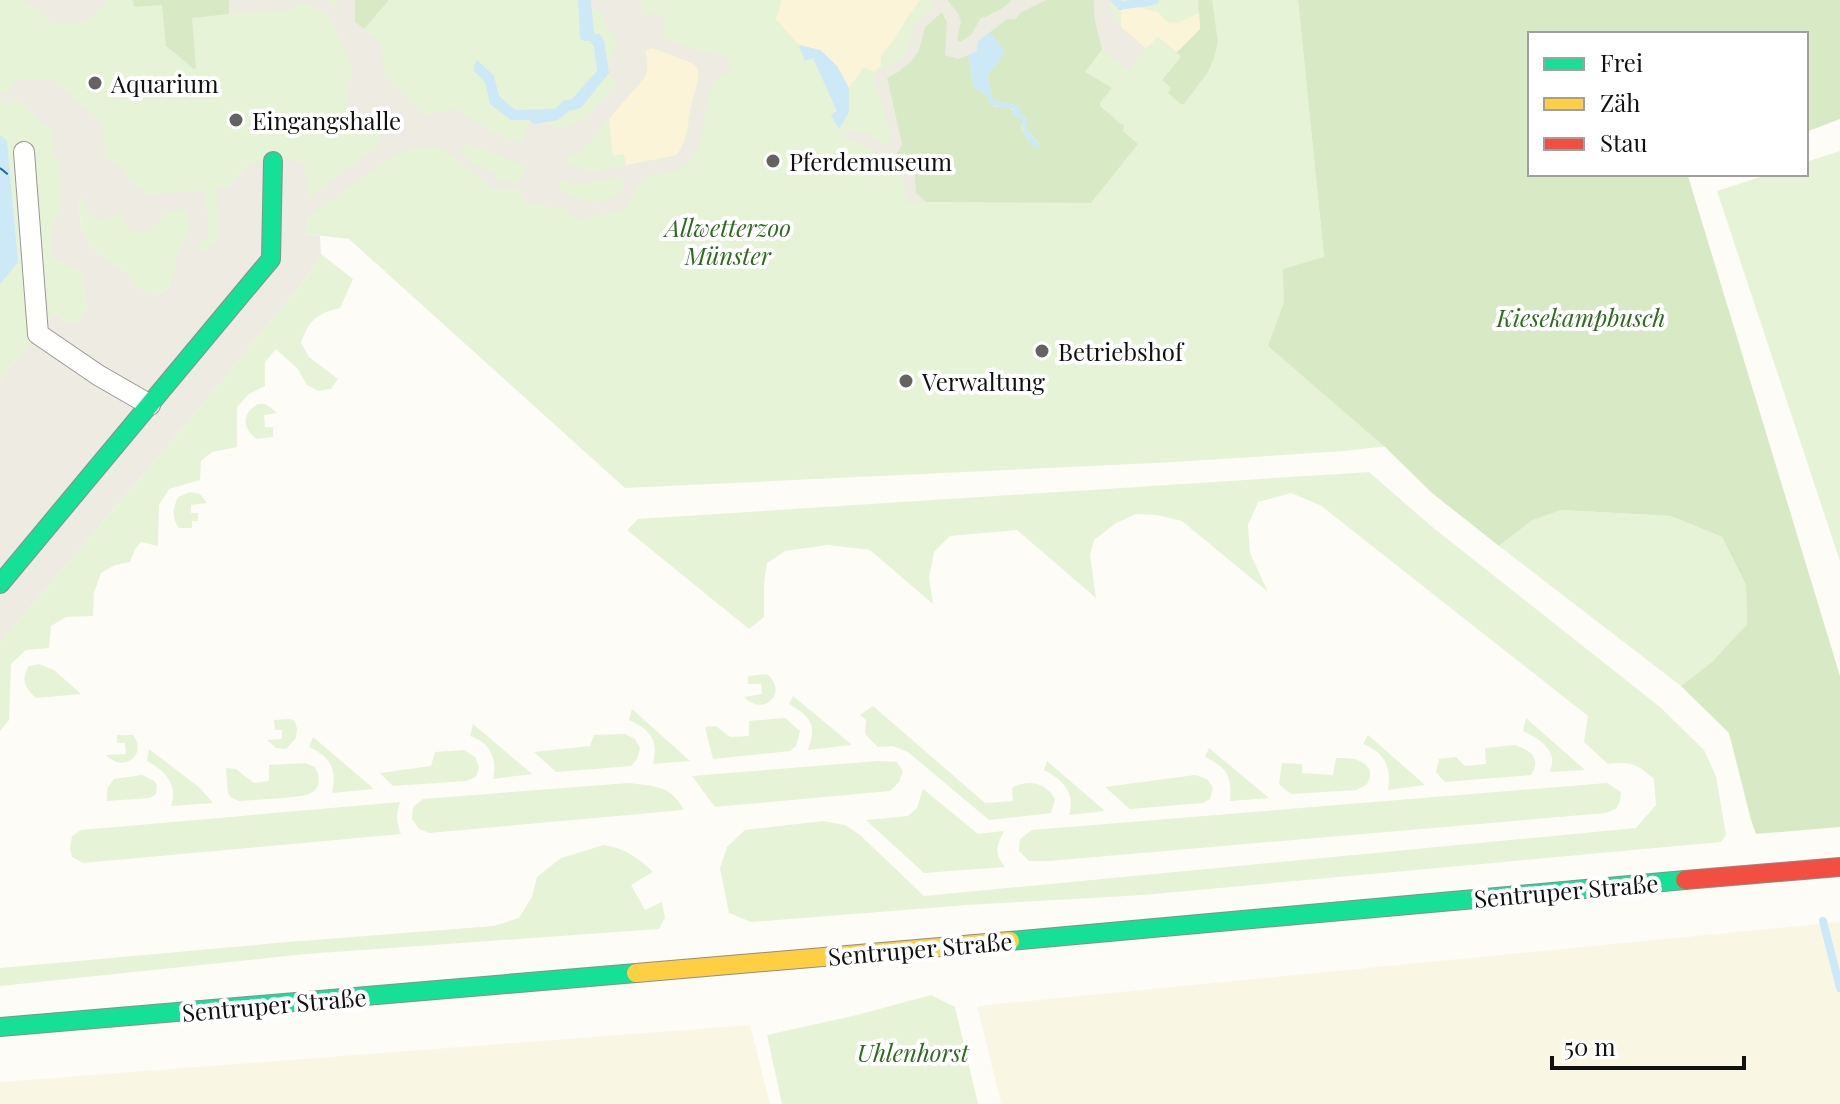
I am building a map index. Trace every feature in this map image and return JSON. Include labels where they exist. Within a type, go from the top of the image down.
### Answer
[{"type":"street","points":[[24,152],[38,334],[98,375],[150,405]]},
{"type":"street","points":[[0,584],[271,259],[273,161]]},
{"type":"street","name":"Sentruper Straße","points":[[0,1027],[1840,867]]},
{"type":"shaded area","points":[[25,0],[108,0],[88,22],[53,23]]},
{"type":"shaded area","points":[[229,0],[328,0],[339,11],[337,0],[355,0],[355,22],[381,43],[384,75],[424,115],[456,109],[495,133],[522,143],[529,120],[534,124],[549,122],[554,129],[573,125],[593,111],[618,82],[610,77],[608,63],[616,48],[615,36],[605,25],[603,13],[592,8],[591,0],[641,0],[643,14],[658,12],[667,23],[662,36],[704,52],[728,54],[731,73],[719,76],[711,89],[702,136],[691,160],[675,171],[647,177],[622,211],[576,220],[565,209],[524,202],[520,190],[494,190],[448,152],[435,147],[420,147],[398,153],[309,216],[305,234],[320,236],[321,254],[306,278],[0,642],[0,380],[55,313],[65,322],[77,322],[87,310],[82,273],[52,258],[50,234],[60,206],[59,159],[51,153],[55,141],[51,137],[55,133],[15,98],[8,105],[0,99],[0,92],[9,91],[15,80],[53,80],[102,123],[106,160],[125,169],[127,178],[148,195],[203,190],[209,230],[207,237],[197,246],[202,251],[207,250],[220,232],[216,189],[228,188],[248,163],[294,159],[304,162],[308,198],[380,144],[378,121],[342,123],[348,116],[345,85],[354,74],[328,16],[303,2],[287,10],[229,14]],"holes":[[[646,50],[661,50],[698,68],[699,80],[691,106],[689,128],[677,155],[592,171],[568,165],[568,156],[578,155],[644,78],[647,71]],[[465,143],[523,165],[525,170],[520,183],[496,181],[494,172],[476,165],[461,153]],[[620,177],[624,184],[615,197],[599,202],[583,201],[558,187],[563,180],[577,185]],[[84,196],[86,210],[100,220],[120,213],[128,229],[139,233],[154,228],[166,212],[187,209],[189,230],[180,248],[170,287],[155,296],[137,288],[127,273],[92,249],[82,231],[78,199]]]},
{"type":"shaded area","points":[[931,0],[947,0],[957,12],[961,21],[957,38],[961,42],[971,35],[981,18],[1007,6],[1011,0],[1046,0],[1021,12],[1016,19],[1007,19],[978,41],[978,51],[958,59],[945,55],[947,22],[942,12],[925,27],[918,52],[910,63],[887,78],[902,145],[896,154],[914,172],[916,193],[926,202],[903,203],[907,197],[901,173],[867,146],[848,141],[841,131],[869,134],[885,145],[889,141],[890,132],[875,82],[875,72],[903,59],[913,26],[931,11]]},
{"type":"shaded area","points":[[1094,0],[1111,0],[1115,19],[1146,49],[1128,70],[1102,50]]},
{"type":"shaded area","points":[[1840,922],[1840,1104],[1001,1104],[977,1006]]},
{"type":"shaded area","points":[[750,1025],[770,1104],[0,1104],[0,1082]]},
{"type":"green space","name":"Allwetterzoo Münster","points":[[0,0],[1298,0],[1324,257],[1497,434],[1344,451],[1175,462],[625,488],[349,239],[305,234],[309,216],[302,163],[297,162],[248,163],[228,188],[217,239],[170,287],[155,296],[136,288],[127,273],[92,249],[82,231],[79,204],[87,310],[77,322],[65,322],[55,313],[0,380]]},
{"type":"green space","points":[[133,0],[229,0],[229,14],[192,18],[194,69],[166,46],[162,5],[134,7]]},
{"type":"green space","points":[[355,0],[389,0],[364,29],[355,22]]},
{"type":"green space","points":[[947,0],[1011,0],[1002,9],[982,19],[972,34],[961,42],[957,38],[959,18]]},
{"type":"green space","points":[[1046,0],[1094,0],[1102,50],[1085,72],[1112,88],[1100,106],[1124,124],[1123,131],[1138,144],[1091,203],[926,202],[916,194],[914,172],[896,153],[902,144],[887,78],[898,72],[918,52],[925,27],[942,12],[947,22],[946,41],[958,59],[968,55],[974,88],[989,97],[994,107],[1017,113],[1023,119],[1021,128],[1029,142],[1040,145],[1026,128],[1027,117],[1019,113],[1020,106],[993,100],[987,75],[1004,51],[990,32],[1007,19]]},
{"type":"green space","points":[[1198,0],[1212,0],[1218,42],[1208,72],[1181,104],[1168,93],[1171,88],[1162,80],[1181,57],[1177,52],[1200,29]]},
{"type":"green space","name":"Kiesekampbusch","points":[[1298,0],[1840,0],[1840,119],[1808,131],[1808,32],[1528,32],[1528,176],[1688,176],[1840,676],[1840,827],[1756,834],[1729,733],[1681,686],[1712,662],[1747,624],[1746,585],[1722,537],[1671,516],[1561,510],[1531,521],[1499,546],[1432,493],[1385,447],[1268,346],[1284,302],[1283,269],[1324,257]]},
{"type":"green space","points":[[1840,151],[1840,561],[1717,191],[1764,176],[1808,176],[1808,161]]},
{"type":"green space","points":[[321,254],[353,279],[340,308],[314,319],[301,343],[309,357],[338,379],[331,389],[318,391],[307,385],[298,369],[276,349],[265,362],[265,386],[249,394],[237,407],[237,447],[212,452],[201,461],[200,480],[169,489],[159,505],[158,546],[141,542],[130,562],[115,565],[101,573],[94,593],[93,616],[66,617],[51,626],[49,648],[26,650],[11,664],[9,720],[0,731],[0,642],[181,430],[306,278]]},
{"type":"green space","points":[[258,404],[266,404],[277,413],[264,415],[265,427],[273,427],[273,437],[257,439],[248,431],[246,416]]},
{"type":"green space","points":[[1369,472],[1431,526],[1660,707],[1704,750],[1716,776],[1726,835],[1721,842],[1143,895],[751,922],[729,913],[720,868],[727,847],[745,830],[823,821],[845,825],[860,835],[924,896],[1636,828],[1656,805],[1654,779],[1633,765],[1608,764],[1584,742],[1588,716],[1320,505],[1291,493],[1258,502],[1248,525],[1250,553],[1268,592],[1182,521],[1136,514],[1116,523],[1094,540],[1090,555],[1096,598],[1017,530],[950,536],[934,552],[929,578],[933,604],[870,550],[828,545],[785,551],[767,563],[764,617],[749,629],[627,530],[638,519]]},
{"type":"green space","points":[[190,492],[200,494],[207,503],[191,505],[191,513],[198,513],[198,521],[192,521],[192,528],[179,528],[174,516],[175,505],[178,497]]},
{"type":"green space","points":[[1561,510],[1671,516],[1722,537],[1746,585],[1747,624],[1712,662],[1681,686],[1499,546],[1531,521]]},
{"type":"green space","points":[[39,664],[54,670],[81,694],[36,698],[24,680],[29,666]]},
{"type":"green space","points":[[767,674],[776,688],[775,695],[766,704],[752,703],[744,697],[762,694],[761,684],[748,684],[748,676]]},
{"type":"green space","points":[[793,696],[851,745],[808,750],[812,728],[803,713],[789,704]]},
{"type":"green space","points":[[873,706],[985,803],[1013,801],[1012,788],[1036,784],[1047,789],[1055,799],[1051,813],[989,820],[908,752],[893,746],[878,747],[865,734],[866,720],[860,715]]},
{"type":"green space","points":[[632,709],[690,761],[653,764],[654,742],[647,732],[629,720]]},
{"type":"green space","points":[[785,718],[800,731],[796,746],[790,751],[713,759],[705,727],[716,726],[730,737],[749,736],[749,721]]},
{"type":"green space","points":[[1526,718],[1585,770],[1550,772],[1552,760],[1548,749],[1523,731]]},
{"type":"green space","points":[[274,720],[295,721],[296,738],[286,749],[276,748],[267,740],[282,739],[282,730],[275,730]]},
{"type":"green space","points":[[473,724],[532,774],[493,779],[491,752],[483,742],[470,736]]},
{"type":"green space","points":[[625,734],[635,739],[640,748],[631,766],[556,772],[534,752],[590,746],[594,735]]},
{"type":"green space","points":[[117,735],[133,735],[137,742],[136,755],[126,762],[120,763],[106,755],[126,754],[125,743],[117,743]]},
{"type":"green space","points":[[1368,735],[1425,785],[1388,790],[1389,774],[1385,761],[1376,751],[1363,744]]},
{"type":"green space","points":[[313,737],[374,789],[332,793],[334,777],[331,765],[323,755],[309,747]]},
{"type":"green space","points":[[1515,745],[1525,749],[1535,759],[1531,775],[1445,782],[1436,772],[1439,759],[1456,757],[1465,766],[1486,764],[1485,748]]},
{"type":"green space","points":[[1209,748],[1269,798],[1230,801],[1229,779],[1224,769],[1205,757]]},
{"type":"green space","points":[[149,749],[200,788],[213,803],[171,806],[173,792],[169,779],[147,761]]},
{"type":"green space","points":[[464,750],[475,757],[479,767],[476,777],[466,781],[393,786],[380,773],[431,766],[435,752]]},
{"type":"green space","points":[[1336,758],[1351,758],[1363,763],[1370,770],[1367,784],[1357,790],[1291,794],[1279,784],[1282,763],[1302,764],[1302,773],[1333,775]]},
{"type":"green space","points":[[1047,761],[1105,811],[1069,815],[1069,793],[1062,782],[1044,770]]},
{"type":"green space","points":[[897,762],[903,771],[899,782],[890,791],[715,807],[692,776]]},
{"type":"green space","points":[[305,763],[315,767],[319,778],[316,789],[309,794],[239,801],[228,794],[226,768],[236,769],[254,783],[269,781],[269,765]]},
{"type":"green space","points":[[142,775],[157,785],[156,794],[150,798],[107,801],[107,789],[114,779]]},
{"type":"green space","points":[[1195,775],[1207,779],[1213,788],[1210,799],[1203,803],[1130,809],[1105,787]]},
{"type":"green space","points":[[628,783],[667,791],[684,810],[429,833],[419,829],[412,819],[413,807],[423,799]]},
{"type":"green space","points":[[1607,783],[1621,792],[1616,809],[1606,813],[1049,861],[1029,861],[1019,851],[1020,839],[1032,830]]},
{"type":"green space","points":[[923,789],[978,834],[1004,831],[997,850],[1005,867],[924,873],[866,820],[908,816],[917,808]]},
{"type":"green space","points":[[400,802],[397,818],[401,834],[83,863],[72,857],[70,848],[72,836],[81,830]]},
{"type":"green space","points":[[604,845],[631,854],[653,872],[631,885],[645,910],[662,902],[665,918],[659,929],[306,954],[0,986],[0,968],[494,926],[519,918],[532,897],[537,877],[561,858]]},
{"type":"green space","name":"Uhlenhorst","points":[[931,995],[955,1007],[978,1104],[782,1104],[767,1035]]},
{"type":"sand","points":[[782,0],[920,0],[881,55],[881,65],[875,72],[864,67],[849,88],[837,66],[820,50],[799,45],[776,19]]},
{"type":"sand","points":[[1134,6],[1158,12],[1167,22],[1178,23],[1199,13],[1200,29],[1177,52],[1158,37],[1146,49],[1121,27],[1121,10]]},
{"type":"sand","points":[[652,48],[698,68],[687,131],[677,155],[626,165],[624,154],[613,156],[609,118],[644,78],[647,71],[645,50]]},
{"type":"water","points":[[578,0],[591,0],[594,34],[600,34],[604,41],[609,73],[581,108],[569,111],[558,120],[534,124],[529,120],[511,120],[490,104],[485,82],[474,71],[474,65],[477,60],[494,76],[499,96],[515,110],[555,109],[563,101],[572,99],[597,71],[594,47],[590,41],[580,39]]},
{"type":"water","points":[[990,32],[1004,51],[987,75],[993,100],[1020,106],[1019,113],[1027,117],[1026,128],[1040,146],[1037,149],[1025,136],[1022,119],[1012,115],[1014,109],[988,104],[989,97],[974,88],[968,55],[977,51],[978,41]]},
{"type":"water","points":[[799,45],[820,50],[837,66],[849,88],[849,112],[839,129],[831,115],[837,111],[813,58],[805,61]]},
{"type":"water","points":[[0,135],[7,141],[18,262],[0,284]]},
{"type":"waterway","points":[[1115,0],[1121,6],[1155,0]]},
{"type":"waterway","points":[[1823,921],[1840,988]]},
{"type":"ferry route","points":[[0,168],[11,177]]},
{"type":"traffic: fast","points":[[0,584],[271,259],[273,161]]},
{"type":"traffic: fast","points":[[1010,941],[1685,880]]},
{"type":"traffic: fast","points":[[0,1027],[636,973]]},
{"type":"traffic: slow","points":[[636,973],[1010,941]]},
{"type":"traffic: jam","points":[[1685,880],[1840,867]]},
{"type":"place","name":"Aquarium","points":[[95,83]]},
{"type":"place","name":"Eingangshalle","points":[[236,120]]},
{"type":"place","name":"Pferdemuseum","points":[[773,161]]},
{"type":"place","name":"Betriebshof","points":[[1042,351]]},
{"type":"place","name":"Verwaltung","points":[[906,381]]}]
